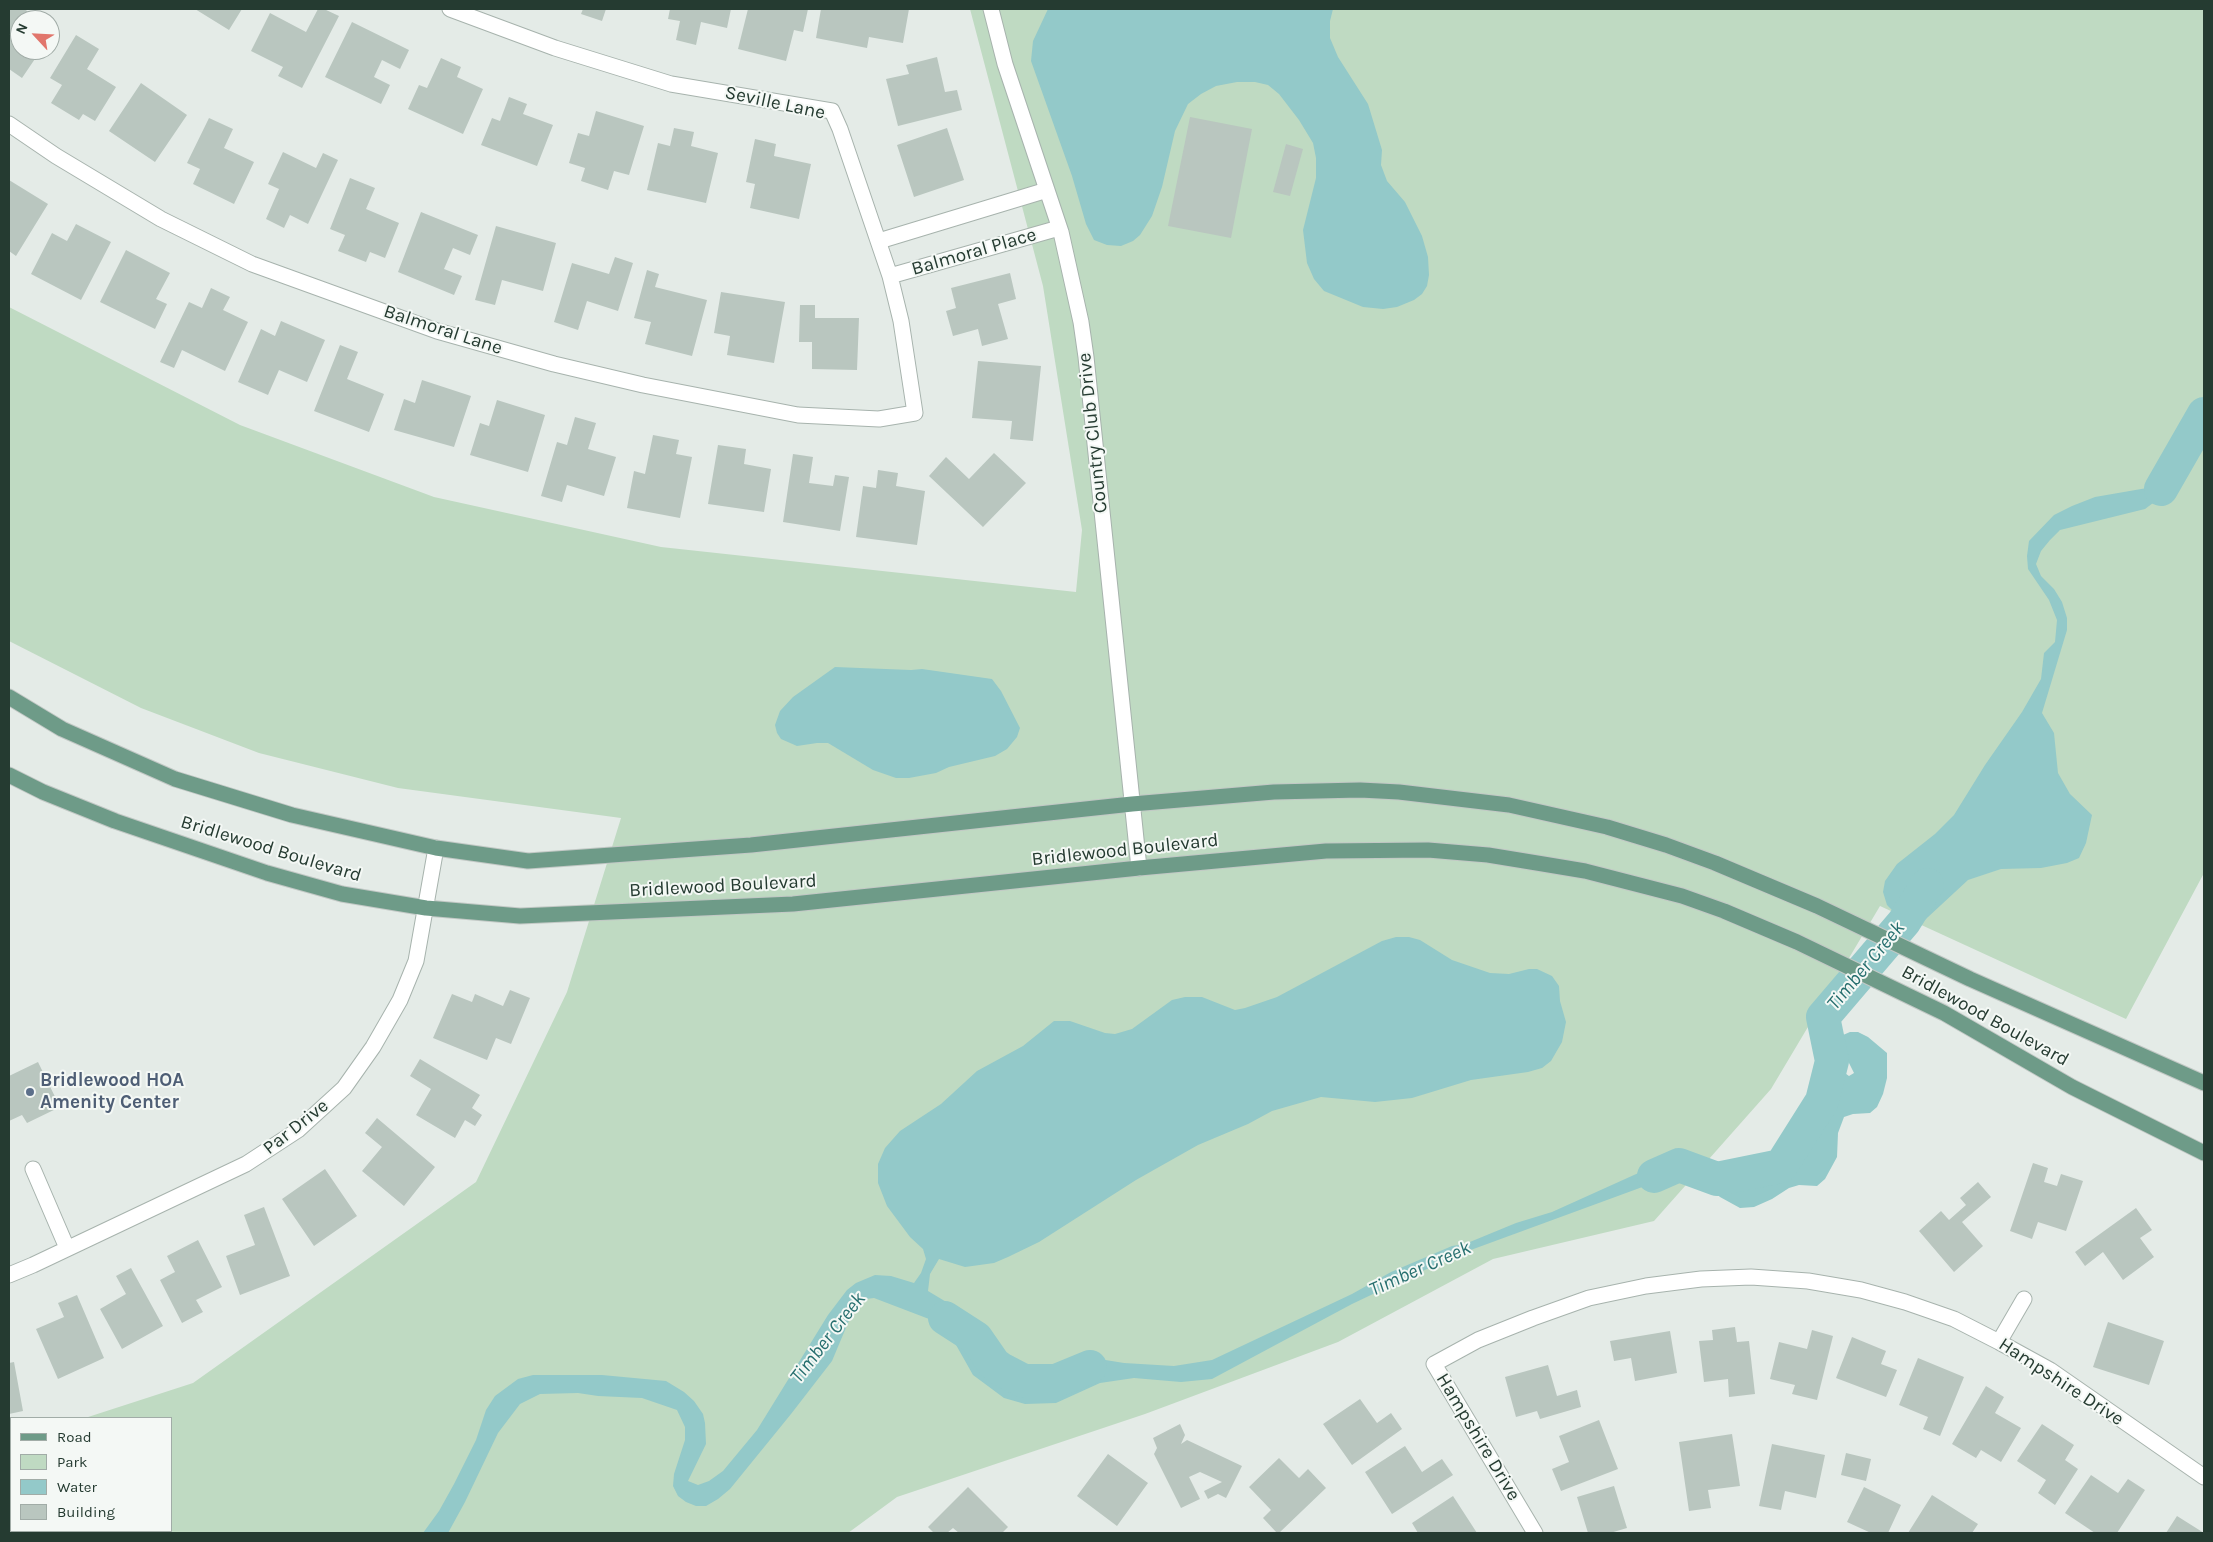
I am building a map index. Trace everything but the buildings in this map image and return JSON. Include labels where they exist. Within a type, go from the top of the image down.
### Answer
[{"type":"main road","name":"Bridlewood Boulevard","points":[[9,697],[62,729],[175,779],[292,815],[436,848],[528,861],[750,846],[1132,804],[1274,792],[1360,790],[1399,792],[1509,805],[1607,827],[1666,845],[1817,906],[1922,957],[2204,1083]]},
{"type":"main road","name":"Bridlewood Boulevard","points":[[9,775],[43,792],[114,820],[267,873],[342,894],[426,908],[520,916],[793,904],[1284,854],[1380,849],[1428,850],[1488,855],[1585,871],[1670,892],[1724,911],[1798,942],[1913,997],[1978,1031],[2072,1087],[2204,1153]]},
{"type":"street","name":"Seville Lane","points":[[450,9],[555,48],[671,84],[832,111],[840,129],[890,276],[901,321],[915,413]]},
{"type":"street","name":"Country Club Drive","points":[[991,9],[1005,64],[1059,228],[1074,289],[1086,357],[1139,868]]},
{"type":"street","name":"Balmoral Lane","points":[[9,124],[56,156],[161,219],[252,264],[437,332],[607,377],[798,415],[879,419],[915,413]]},
{"type":"street","name":"Balmoral Place","points":[[878,241],[1047,190]]},
{"type":"street","name":"Balmoral Place","points":[[890,276],[1059,228]]},
{"type":"street","name":"Par Drive","points":[[9,1275],[246,1164],[298,1130],[344,1088],[373,1047],[400,1000],[416,961],[436,848]]},
{"type":"street","points":[[33,1169],[67,1248]]},
{"type":"street","name":"Hampshire Drive","points":[[1535,1533],[1434,1364],[1478,1340],[1589,1298],[1646,1286],[1702,1279],[1751,1277],[1808,1281],[1861,1290],[1946,1316],[2000,1342],[2050,1370],[2204,1477]]},
{"type":"street","points":[[2000,1342],[2024,1299]]},
{"type":"green space","points":[[970,9],[2204,9],[2204,873],[2126,1019],[1880,906],[1771,1089],[1654,1221],[1493,1259],[1338,1342],[1145,1414],[897,1497],[848,1533],[81,1533],[172,1532],[172,1417],[88,1417],[193,1383],[476,1182],[567,992],[621,818],[398,788],[259,753],[141,708],[9,641],[9,307],[240,425],[434,497],[661,547],[1076,592],[1082,530],[1043,286]]},
{"type":"water","points":[[1048,9],[1333,9],[1330,21],[1330,38],[1338,57],[1368,104],[1382,150],[1381,165],[1387,181],[1405,202],[1422,236],[1428,257],[1429,275],[1427,286],[1422,294],[1414,300],[1397,307],[1383,309],[1363,307],[1324,291],[1314,279],[1307,263],[1303,230],[1316,178],[1316,158],[1313,143],[1299,120],[1279,94],[1268,85],[1255,82],[1237,82],[1216,86],[1188,104],[1175,131],[1162,187],[1152,216],[1140,235],[1133,241],[1121,246],[1107,245],[1094,240],[1086,224],[1072,176],[1031,61],[1033,41]]},
{"type":"water","points":[[2204,424],[2204,439],[2161,497],[2145,509],[2060,530],[2041,551],[2036,564],[2041,576],[2054,589],[2062,602],[2067,618],[2067,630],[2042,713],[2054,733],[2058,773],[2070,794],[2092,815],[2086,843],[2079,858],[2067,863],[2041,868],[2001,869],[1968,880],[1914,930],[1893,919],[1894,912],[1887,905],[1883,892],[1885,881],[1897,864],[1935,834],[1954,815],[1985,765],[2022,712],[2041,679],[2044,653],[2055,642],[2057,620],[2049,600],[2028,569],[2029,541],[2054,515],[2072,506],[2095,497],[2147,488],[2160,479]]},
{"type":"water","points":[[835,667],[922,669],[992,679],[1001,691],[1020,728],[1017,737],[1007,749],[995,756],[949,767],[936,773],[909,778],[896,778],[873,770],[828,743],[797,746],[781,739],[775,725],[780,711],[793,697]]},
{"type":"water","points":[[1396,937],[1409,937],[1420,940],[1452,960],[1490,973],[1509,974],[1537,969],[1552,976],[1559,986],[1560,1001],[1566,1022],[1562,1042],[1551,1061],[1542,1068],[1528,1072],[1471,1080],[1412,1098],[1375,1102],[1321,1097],[1272,1111],[1248,1124],[1198,1145],[1136,1180],[1039,1242],[1008,1257],[994,1263],[965,1267],[939,1259],[930,1274],[928,1291],[973,1318],[979,1331],[982,1350],[991,1367],[1002,1376],[1016,1381],[1042,1383],[1093,1358],[1124,1363],[1174,1366],[1212,1360],[1352,1294],[1391,1272],[1452,1246],[1465,1244],[1516,1223],[1552,1212],[1665,1161],[1681,1162],[1711,1181],[1767,1155],[1786,1143],[1805,1145],[1816,1137],[1819,1132],[1821,1111],[1818,1106],[1809,1103],[1818,1078],[1828,1066],[1835,1066],[1849,1076],[1854,1073],[1839,1043],[1843,1035],[1850,1032],[1858,1032],[1868,1037],[1887,1053],[1887,1078],[1883,1094],[1877,1107],[1870,1113],[1853,1114],[1844,1117],[1838,1133],[1837,1157],[1825,1179],[1817,1186],[1799,1185],[1789,1188],[1772,1199],[1754,1207],[1740,1208],[1720,1197],[1701,1180],[1686,1173],[1672,1172],[1656,1182],[1468,1251],[1411,1276],[1352,1304],[1212,1379],[1181,1382],[1134,1378],[1100,1383],[1056,1403],[1025,1404],[1004,1398],[973,1375],[951,1336],[942,1327],[929,1319],[874,1298],[866,1299],[858,1304],[853,1311],[832,1361],[730,1489],[706,1506],[696,1506],[686,1502],[678,1496],[673,1486],[674,1474],[685,1440],[685,1427],[677,1410],[642,1398],[578,1393],[540,1394],[520,1404],[498,1433],[448,1533],[423,1533],[439,1511],[454,1484],[476,1440],[486,1410],[495,1396],[518,1379],[533,1375],[602,1375],[666,1381],[684,1392],[694,1401],[703,1414],[705,1423],[706,1444],[688,1481],[698,1485],[709,1481],[723,1471],[757,1430],[828,1315],[847,1290],[856,1283],[875,1275],[891,1276],[914,1283],[921,1273],[926,1259],[923,1249],[910,1237],[887,1206],[878,1183],[878,1164],[885,1148],[900,1131],[941,1104],[977,1071],[1023,1046],[1054,1021],[1070,1021],[1105,1033],[1115,1034],[1132,1029],[1172,1000],[1185,997],[1202,997],[1235,1010],[1245,1008],[1277,997],[1382,941]]},
{"type":"waterway","name":"Timber Creek","points":[[2161,489],[2204,414]]},
{"type":"waterway","name":"Timber Creek","points":[[1654,1176],[1679,1165],[1717,1179],[1781,1166],[1822,1101],[1832,1061],[1823,1017],[1904,922],[1927,885]]},
{"type":"waterway","name":"Timber Creek","points":[[945,1318],[976,1338],[994,1364],[1024,1381],[1056,1381],[1090,1367]]},
{"type":"place","name":"Bridlewood HOA Amenity Center","points":[[30,1092]]}]
